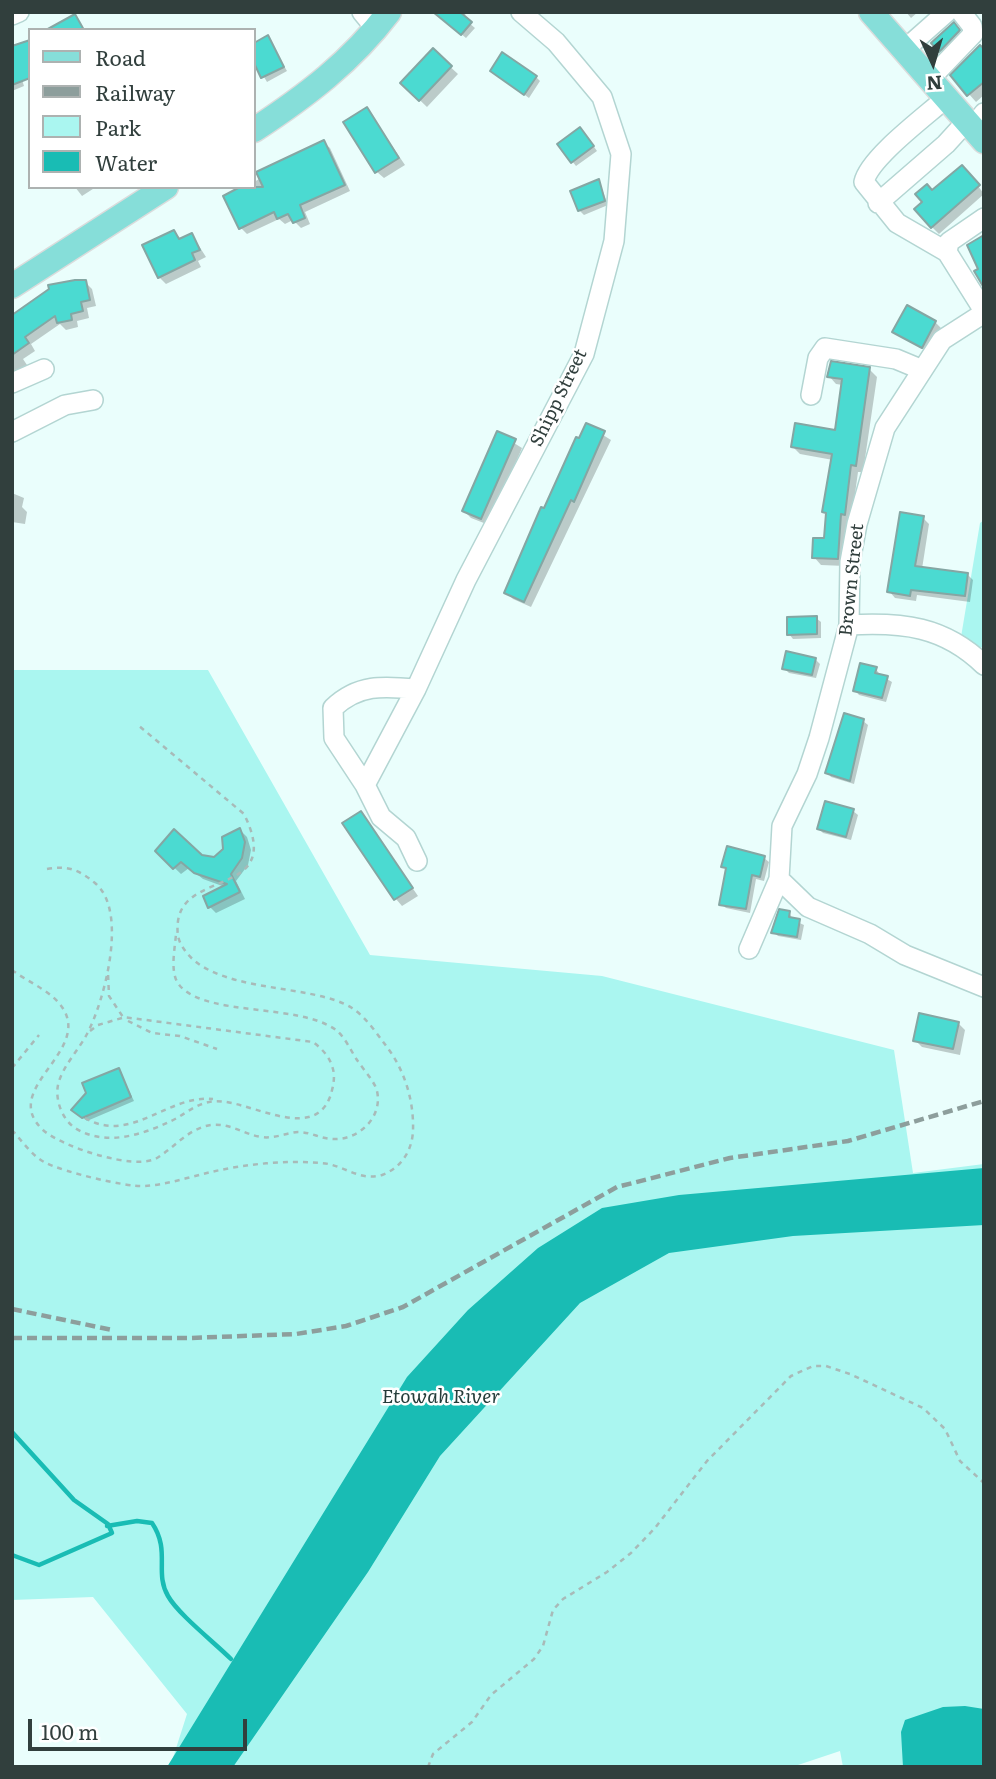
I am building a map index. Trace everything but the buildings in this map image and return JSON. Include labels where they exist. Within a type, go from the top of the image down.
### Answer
[{"type":"main road","points":[[870,12],[911,43],[938,89],[976,126]]},
{"type":"main road","points":[[256,129],[311,93],[345,63],[376,18]]},
{"type":"main road","points":[[12,286],[163,189]]},
{"type":"street","points":[[12,15],[19,12]]},
{"type":"street","name":"Shipp Street","points":[[365,785],[416,689],[466,580],[584,354],[614,241],[621,153],[602,97],[556,42],[520,12]]},
{"type":"street","points":[[911,43],[947,12]]},
{"type":"street","points":[[961,12],[972,26],[973,34],[948,62],[938,89],[866,174],[864,182],[878,203],[897,223],[947,252],[984,312]]},
{"type":"street","points":[[878,203],[946,144],[976,126]]},
{"type":"street","points":[[947,252],[949,242],[984,218]]},
{"type":"street","name":"Brown Street","points":[[749,949],[779,879],[782,826],[807,774],[819,738],[849,625],[850,562],[864,496],[885,428],[920,369],[942,340],[984,312]]},
{"type":"street","points":[[811,395],[818,358],[825,348],[896,359],[920,369]]},
{"type":"street","points":[[12,383],[44,369]]},
{"type":"street","points":[[12,432],[65,405],[93,400]]},
{"type":"street","points":[[849,625],[892,622],[951,638],[984,665]]},
{"type":"street","points":[[416,689],[390,687],[348,694],[333,708],[334,737],[365,785],[381,817],[406,838],[417,862]]},
{"type":"street","points":[[779,879],[808,906],[870,934],[905,955],[984,987]]},
{"type":"path","points":[[12,970],[55,998],[66,1013],[65,1041],[33,1088],[31,1103],[33,1117],[55,1139],[79,1149],[143,1162],[155,1159],[189,1134],[208,1125],[227,1124],[261,1137],[309,1133],[337,1140],[354,1135],[368,1126],[375,1112],[377,1091],[337,1031],[324,1024],[275,1012],[213,1002],[180,986],[175,977],[174,962],[179,914],[187,902],[201,892],[238,876],[245,869],[254,846],[252,831],[244,814],[138,725]]},
{"type":"path","points":[[47,869],[71,867],[100,887],[109,917],[109,996],[123,1017],[152,1033],[180,1037],[217,1049]]},
{"type":"path","points":[[12,1130],[45,1163],[142,1186],[248,1164],[325,1163],[364,1177],[380,1176],[395,1168],[405,1158],[412,1143],[413,1125],[403,1073],[365,1018],[336,999],[258,986],[221,975],[196,960],[182,947],[176,931]]},
{"type":"path","points":[[108,973],[88,1033],[58,1086],[59,1106],[74,1127],[106,1138],[125,1138],[173,1121],[193,1107],[220,1100]]},
{"type":"path","points":[[85,1118],[93,1123],[122,1126],[158,1115],[181,1102],[202,1098],[220,1100],[275,1117],[299,1118],[320,1112],[328,1102],[334,1079],[333,1066],[324,1052],[305,1038],[123,1017],[97,1025],[88,1033]]},
{"type":"path","points":[[12,1068],[39,1035]]},
{"type":"path","points":[[428,1767],[433,1754],[472,1722],[491,1695],[534,1659],[543,1646],[553,1610],[563,1599],[607,1572],[631,1553],[655,1528],[714,1454],[791,1376],[803,1369],[826,1367],[850,1374],[923,1408],[945,1429],[960,1461],[984,1482]]},
{"type":"green space","points":[[984,520],[984,648],[960,643],[980,523]]},
{"type":"green space","points":[[12,670],[208,670],[370,955],[602,976],[894,1050],[913,1173],[984,1164],[984,1767],[843,1767],[840,1751],[792,1767],[170,1767],[187,1714],[93,1597],[12,1600]]},
{"type":"water","name":"Etowah River","points":[[984,1168],[984,1225],[793,1236],[669,1253],[580,1303],[440,1456],[368,1572],[233,1767],[167,1767],[407,1377],[468,1310],[538,1248],[602,1208],[679,1195]]},
{"type":"water","points":[[943,1707],[984,1709],[984,1767],[903,1767],[901,1732],[905,1720]]},
{"type":"waterway","points":[[12,1432],[74,1500],[108,1524],[112,1533],[39,1565],[12,1555]]},
{"type":"waterway","points":[[107,1526],[137,1521],[152,1523],[161,1543],[162,1578],[168,1596],[188,1620],[231,1659]]},
{"type":"railway","points":[[12,1338],[189,1338],[296,1334],[346,1326],[403,1307],[617,1187],[730,1158],[848,1141],[984,1101]]},
{"type":"railway","points":[[12,1309],[112,1330]]}]
